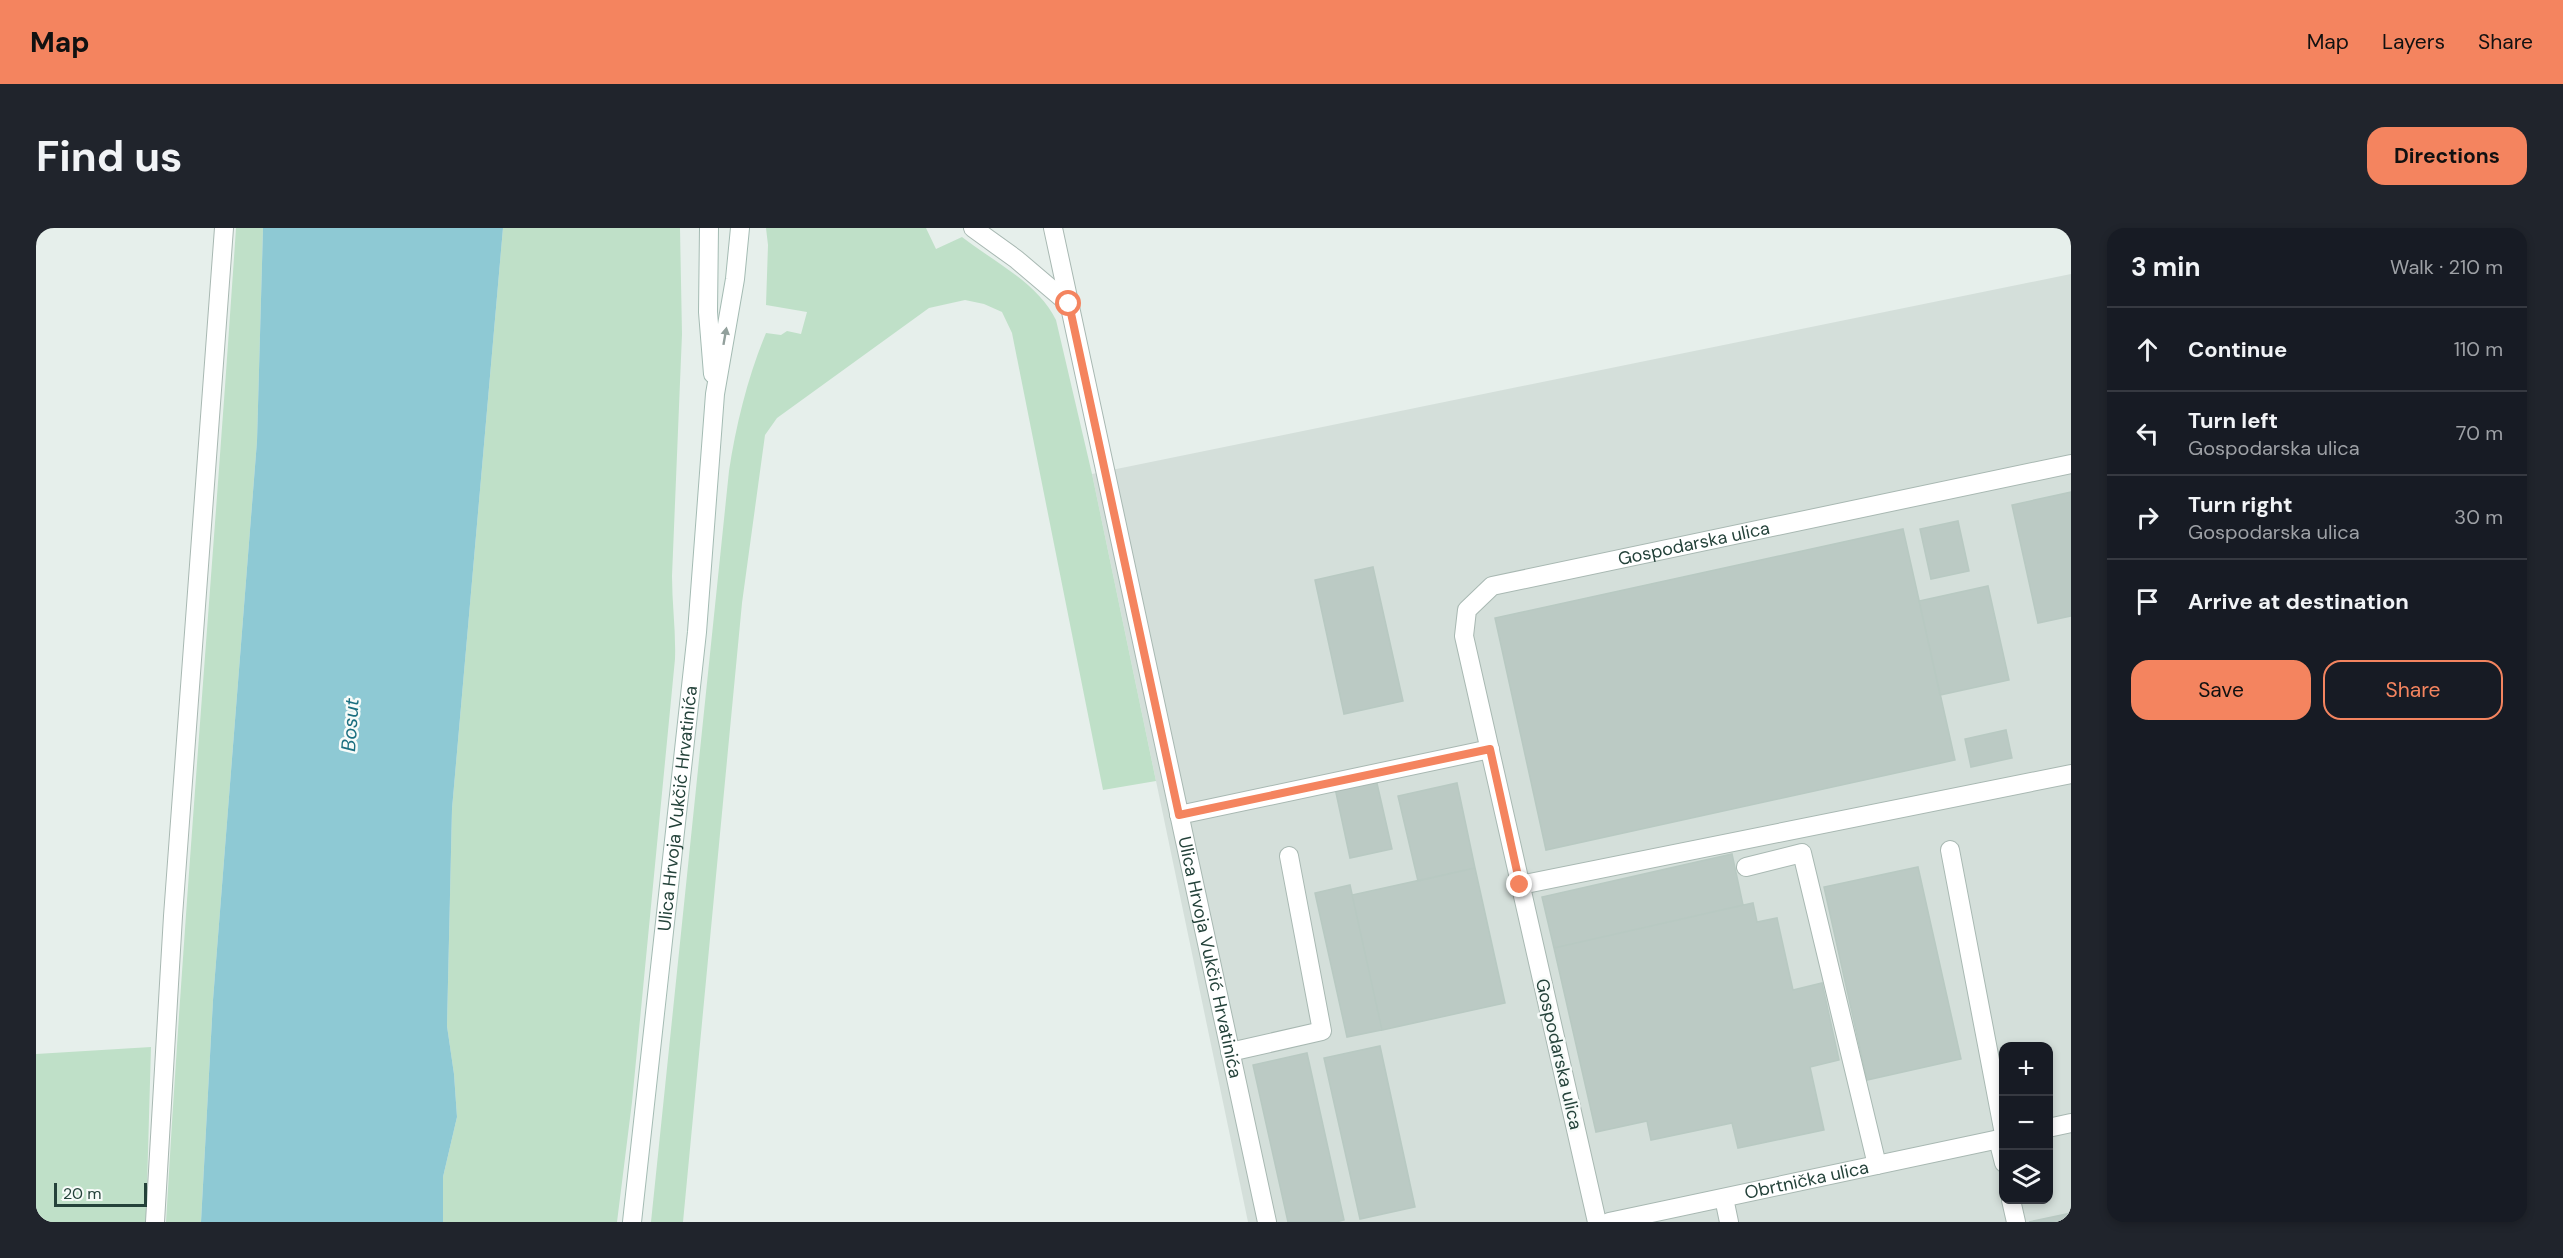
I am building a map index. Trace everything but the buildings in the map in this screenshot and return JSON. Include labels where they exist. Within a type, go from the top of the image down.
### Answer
[{"type":"street","points":[[155,1222],[173,916],[224,228]]},
{"type":"street","name":"Ulica Hrvoja Vukčić Hrvatinića","points":[[709,228],[708,312],[715,394]]},
{"type":"street","name":"Ulica Hrvoja Vukčić Hrvatinića","points":[[632,1222],[696,632],[715,394],[735,279],[740,228]]},
{"type":"street","points":[[973,228],[1016,259],[1069,304]]},
{"type":"street","name":"Ulica Hrvoja Vukčić Hrvatinića","points":[[1053,228],[1266,1222]]},
{"type":"street","name":"Gospodarska ulica","points":[[1597,1222],[1464,636],[1467,610],[1492,586],[2071,464]]},
{"type":"street","points":[[1179,815],[1490,749]]},
{"type":"street","points":[[1520,885],[2071,774]]},
{"type":"street","points":[[1950,850],[1999,1120]]},
{"type":"street","points":[[1746,867],[1803,853],[1877,1165]]},
{"type":"street","points":[[1230,1052],[1322,1031],[1289,856]]},
{"type":"street","points":[[2053,1127],[2071,1123]]},
{"type":"street","name":"Obrtnička ulica","points":[[1609,1222],[1999,1138]]},
{"type":"street","points":[[1724,1198],[1729,1222]]},
{"type":"street","points":[[2012,1204],[2016,1222]]},
{"type":"shaded area","points":[[2071,274],[2071,1222],[1248,1222],[1092,474]]},
{"type":"green space","points":[[236,228],[263,228],[257,441],[213,1000],[201,1222],[166,1222],[182,973]]},
{"type":"green space","points":[[503,228],[680,228],[682,334],[672,576],[675,659],[632,1102],[617,1222],[443,1222],[443,1177],[457,1117],[447,1026],[452,809]]},
{"type":"green space","points":[[766,228],[926,228],[936,249],[962,237],[1027,284],[1048,307],[1056,320],[1092,474],[1156,781],[1103,790],[1012,333],[1002,312],[984,304],[965,300],[929,308],[777,418],[765,435],[742,603],[683,1222],[651,1222],[729,471],[748,383],[766,333],[781,335],[787,331],[801,334],[807,312],[766,305],[768,245]]},
{"type":"green space","points":[[151,1047],[146,1222],[36,1222],[36,1054]]},
{"type":"water","name":"Bosut","points":[[263,228],[503,228],[452,809],[447,1026],[457,1117],[443,1177],[443,1222],[201,1222],[213,1000],[257,441]]},
{"type":"route","points":[[1069,304],[1179,815],[1490,749],[1520,885]]}]
